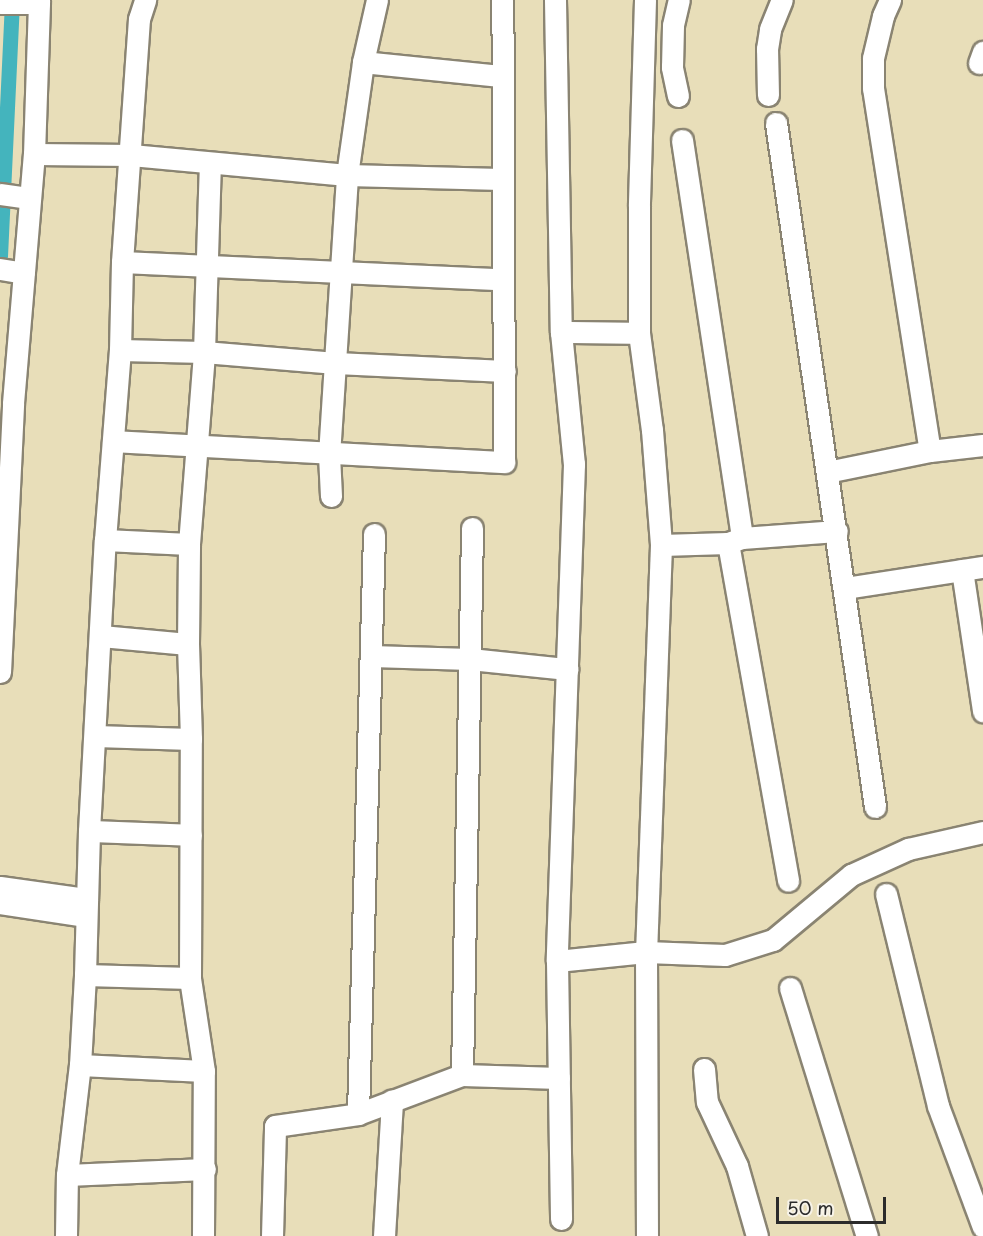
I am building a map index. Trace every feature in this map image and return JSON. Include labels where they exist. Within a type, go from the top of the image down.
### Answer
[{"type":"street","points":[[66,1236],[67,1174],[80,1065],[89,831],[105,540],[120,350],[122,262],[139,19],[145,0]]},
{"type":"street","points":[[331,496],[329,455],[347,175],[363,62],[377,0]]},
{"type":"street","points":[[113,441],[329,455],[504,462],[505,371],[501,279],[502,0]]},
{"type":"street","points":[[555,0],[561,332],[574,464],[557,961],[561,1219]]},
{"type":"street","points":[[645,0],[639,333],[652,430],[661,545],[646,952],[647,1236]]},
{"type":"street","points":[[678,96],[672,67],[673,25],[679,0]]},
{"type":"street","points":[[768,95],[767,50],[770,29],[782,0]]},
{"type":"street","points":[[890,0],[883,16],[873,58],[873,88],[930,451]]},
{"type":"street","points":[[0,3],[34,3],[34,154],[16,196],[11,271],[13,403],[0,672]]},
{"type":"street","points":[[363,62],[502,76]]},
{"type":"street","points":[[776,123],[837,531],[875,807]]},
{"type":"street","points":[[682,140],[735,541],[788,881]]},
{"type":"street","points":[[34,154],[131,155],[347,175],[501,179]]},
{"type":"street","points":[[203,1236],[204,1071],[190,978],[191,739],[188,644],[189,544],[204,352],[210,163]]},
{"type":"street","points":[[122,262],[501,279]]},
{"type":"street","points":[[561,332],[639,333]]},
{"type":"street","points":[[120,350],[204,352],[336,363],[505,371]]},
{"type":"street","points":[[827,472],[930,451],[983,445]]},
{"type":"street","points":[[462,1075],[472,528]]},
{"type":"street","points":[[661,545],[735,541],[837,531]]},
{"type":"street","points":[[358,1114],[374,534]]},
{"type":"street","points":[[105,540],[189,544]]},
{"type":"street","points":[[845,588],[983,567]]},
{"type":"street","points":[[962,570],[983,711]]},
{"type":"street","points":[[101,636],[188,644]]},
{"type":"street","points":[[371,656],[470,658],[567,669]]},
{"type":"street","points":[[95,736],[191,739]]},
{"type":"street","points":[[89,831],[191,835]]},
{"type":"street","points":[[557,961],[646,952],[724,955],[773,940],[851,875],[908,849],[983,832]]},
{"type":"street","points":[[0,887],[87,908]]},
{"type":"street","points":[[886,894],[938,1106],[983,1227]]},
{"type":"street","points":[[0,903],[87,908]]},
{"type":"street","points":[[85,975],[190,978]]},
{"type":"street","points":[[790,988],[867,1236]]},
{"type":"street","points":[[80,1065],[204,1071]]},
{"type":"street","points":[[704,1069],[707,1102],[737,1166],[757,1236]]},
{"type":"street","points":[[272,1236],[275,1126],[358,1114],[462,1075],[559,1078]]},
{"type":"street","points":[[384,1236],[392,1100]]},
{"type":"street","points":[[67,1174],[205,1169]]},
{"type":"waterway","points":[[0,256],[12,0]]}]
